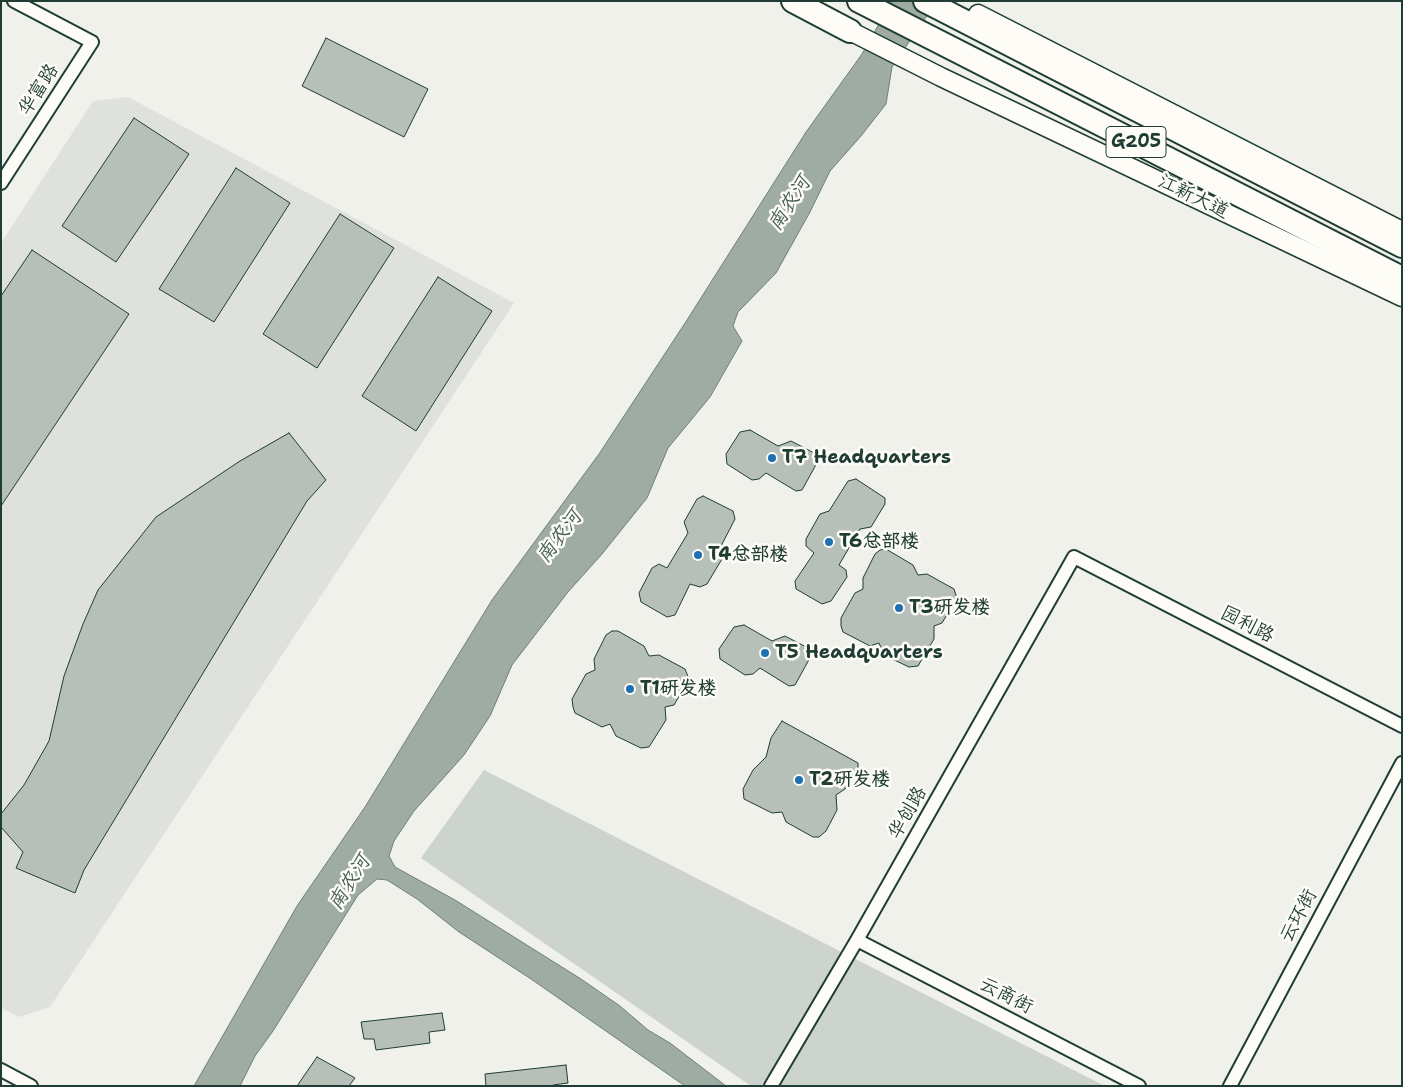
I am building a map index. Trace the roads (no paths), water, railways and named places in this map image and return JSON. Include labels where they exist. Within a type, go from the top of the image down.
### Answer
[{"type":"highway","points":[[793,1],[850,31]]},
{"type":"highway","name":"G205","points":[[924,1],[1402,246]]},
{"type":"highway","points":[[954,1],[978,14]]},
{"type":"highway","name":"江新大道","points":[[862,3],[1402,278]]},
{"type":"street","name":"华富路","points":[[1,183],[92,42],[14,1]]},
{"type":"street","points":[[978,14],[1402,231]]},
{"type":"street","name":"江新大道","points":[[850,31],[941,77],[1402,298]]},
{"type":"street","name":"园利路","points":[[1074,557],[1402,726]]},
{"type":"street","name":"华创路","points":[[773,1083],[857,940],[1074,557]]},
{"type":"street","name":"云环街","points":[[1230,1086],[1402,763]]},
{"type":"street","name":"云商街","points":[[857,940],[1139,1086]]},
{"type":"street","points":[[1,1070],[30,1086]]},
{"type":"water","name":"南农河","points":[[892,1],[937,1],[892,67],[886,104],[830,171],[810,212],[776,273],[738,312],[733,326],[742,341],[710,397],[668,448],[647,498],[602,554],[568,592],[512,665],[490,716],[464,755],[414,811],[394,841],[389,856],[395,867],[455,900],[581,979],[726,1086],[685,1086],[531,979],[459,932],[417,899],[387,880],[377,879],[358,895],[273,1031],[255,1056],[240,1086],[194,1086],[297,906],[365,807],[492,600],[599,454],[687,320],[806,132],[862,54]]},
{"type":"place","name":"T7 Headquarters","points":[[772,458]]},
{"type":"place","name":"T6总部楼","points":[[829,542]]},
{"type":"place","name":"T4总部楼","points":[[698,555]]},
{"type":"place","name":"T3研发楼","points":[[899,608]]},
{"type":"place","name":"T5 Headquarters","points":[[765,653]]},
{"type":"place","name":"T1研发楼","points":[[630,689]]},
{"type":"place","name":"T2研发楼","points":[[799,780]]}]
